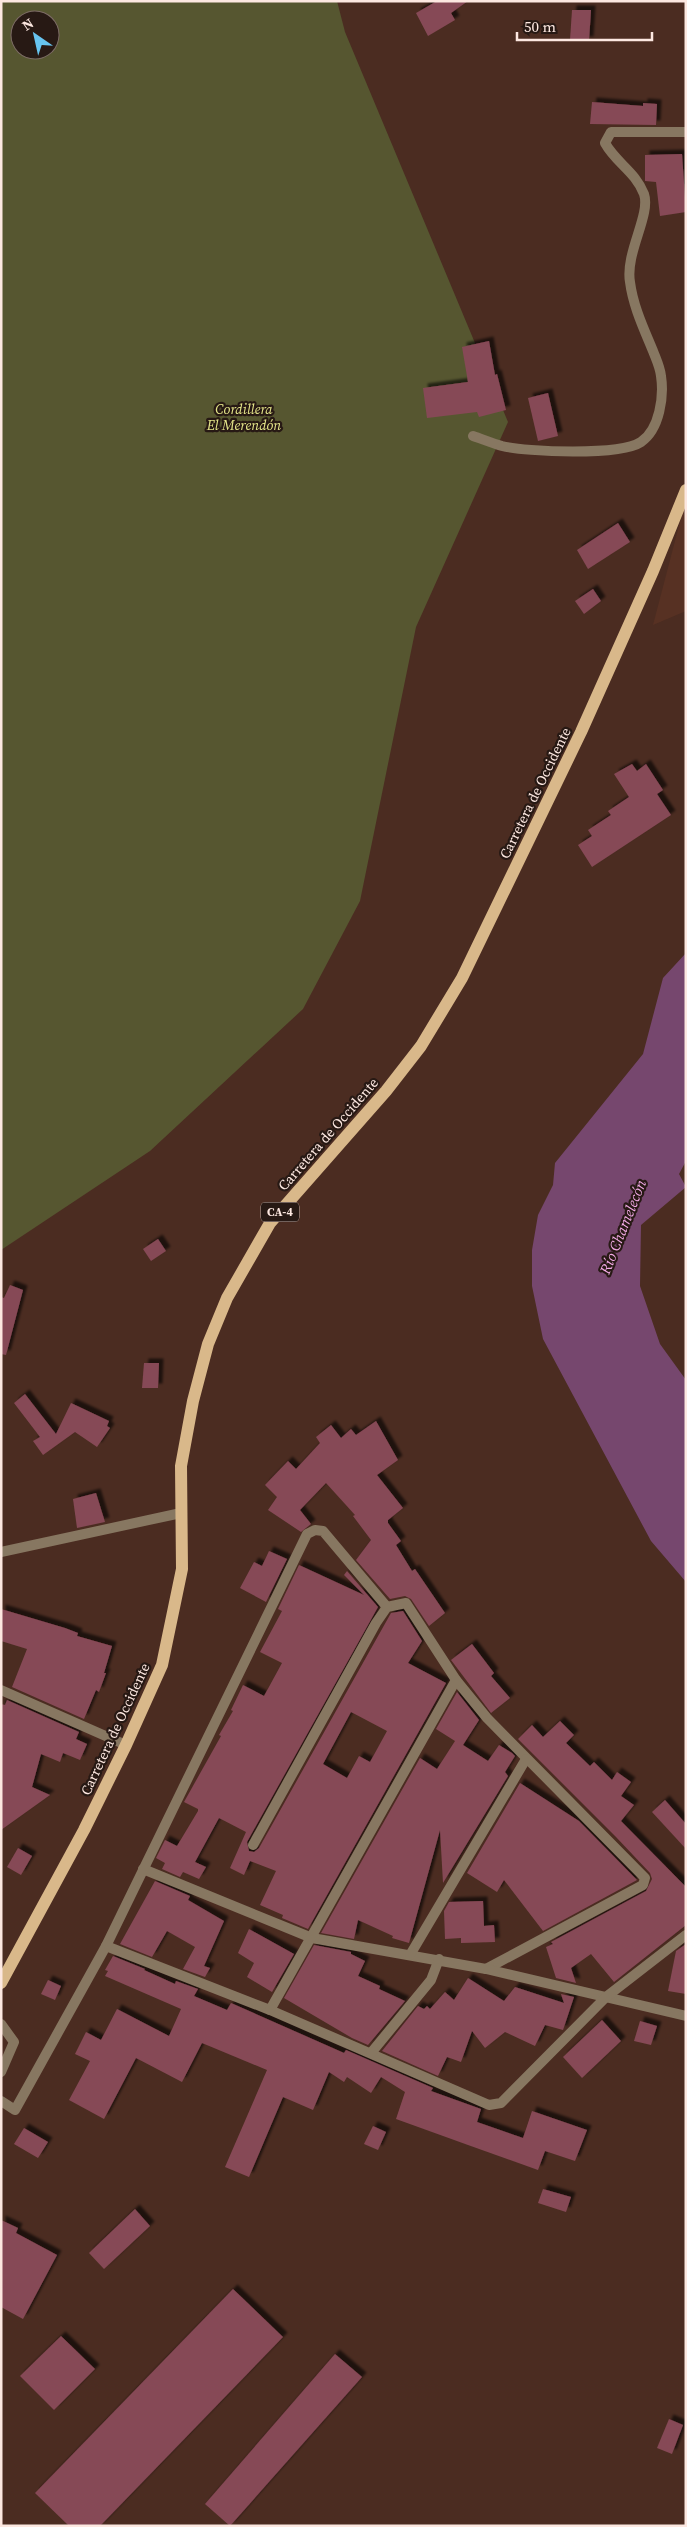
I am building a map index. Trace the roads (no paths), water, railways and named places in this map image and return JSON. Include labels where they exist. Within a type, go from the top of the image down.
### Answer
[{"type":"main road","name":"Carretera de Occidente","points":[[1,1983],[46,1904],[126,1745],[162,1665],[182,1569],[181,1466],[193,1401],[208,1344],[227,1298],[270,1223],[386,1091],[421,1046],[462,978],[581,732],[653,571],[686,490]]},
{"type":"street","points":[[473,436],[502,446],[536,450],[597,451],[622,449],[641,442],[654,425],[662,400],[661,374],[630,282],[629,258],[642,222],[644,195],[633,173],[610,152],[606,143],[611,132],[686,132]]},
{"type":"street","points":[[1,1552],[182,1513]]},
{"type":"street","points":[[1,2100],[15,2110],[106,1946],[307,1534],[315,1530],[323,1531],[387,1607]]},
{"type":"street","points":[[253,1845],[376,1622],[387,1607],[406,1603],[456,1680],[526,1759],[645,1878],[645,1882],[486,1969]]},
{"type":"street","points":[[270,2010],[456,1680]]},
{"type":"street","points":[[1,1690],[126,1745]]},
{"type":"street","points":[[410,1955],[526,1759]]},
{"type":"street","points":[[143,1869],[312,1938],[439,1959],[686,2016]]},
{"type":"street","points":[[106,1946],[270,2010],[489,2105],[501,2103],[606,1997],[686,1936]]},
{"type":"street","points":[[370,2053],[431,1980],[439,1959]]},
{"type":"street","points":[[1,2024],[14,2042],[1,2072]]},
{"type":"water","name":"Río Chamelecón","points":[[686,953],[686,1161],[679,1174],[686,1187],[641,1225],[640,1286],[660,1344],[686,1380],[686,1582],[651,1541],[543,1339],[532,1286],[532,1250],[538,1215],[553,1185],[555,1163],[643,1054],[663,978]]},
{"type":"park label","name":"Cordillera El Merendón","points":[[244,418]]}]
